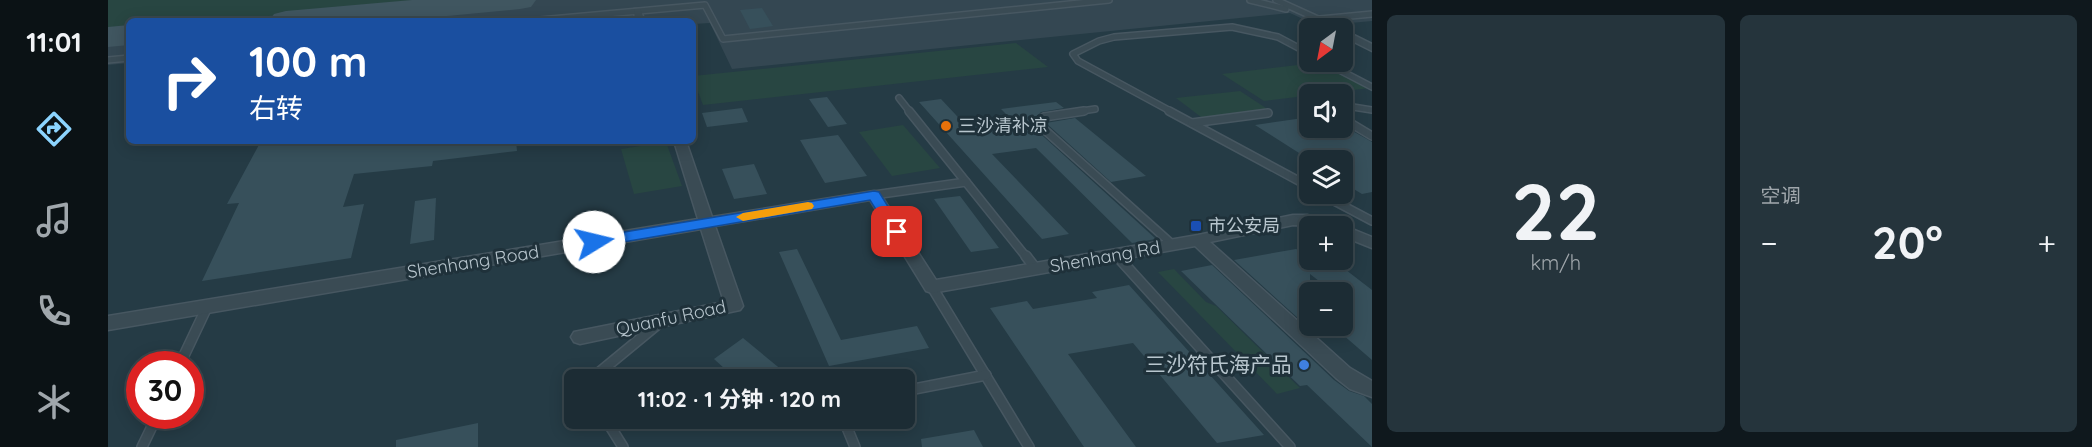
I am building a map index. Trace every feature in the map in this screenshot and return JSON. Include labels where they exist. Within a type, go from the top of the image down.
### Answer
[{"type":"street","points":[[1353,38],[1372,48]]},
{"type":"street","name":"Quanfu Road","points":[[580,337],[734,306],[681,144]]},
{"type":"street","points":[[874,195],[932,287],[1036,269]]},
{"type":"street","name":"Shenhang Road","points":[[108,323],[874,195]]},
{"type":"street","name":"Shenhang Rd","points":[[1036,269],[1299,220]]},
{"type":"street","points":[[1353,235],[1372,243]]},
{"type":"street","points":[[1198,240],[1343,374],[1357,383],[1372,388]]},
{"type":"lane","points":[[595,18],[639,16],[705,5],[723,39],[1109,0]]},
{"type":"lane","points":[[1250,0],[1302,12]]},
{"type":"lane","points":[[1276,0],[1315,18]]},
{"type":"lane","points":[[1328,18],[1372,14]]},
{"type":"lane","points":[[1299,49],[1269,34],[1232,27],[1114,38],[1099,41],[1073,54],[1078,61],[1299,181]]},
{"type":"lane","points":[[108,60],[126,58]]},
{"type":"lane","points":[[1343,72],[1372,87]]},
{"type":"lane","name":"Shenhang Rd","points":[[899,98],[1036,269]]},
{"type":"lane","points":[[1353,107],[1372,110]]},
{"type":"lane","points":[[1095,109],[1044,117],[1037,123],[1173,245]]},
{"type":"lane","points":[[1192,123],[1268,113]]},
{"type":"lane","points":[[1353,125],[1372,136]]},
{"type":"lane","points":[[874,195],[966,182]]},
{"type":"lane","points":[[1340,204],[1372,221]]},
{"type":"lane","points":[[1361,215],[1372,213]]},
{"type":"lane","points":[[1116,255],[1290,447]]},
{"type":"lane","points":[[932,287],[1029,447]]},
{"type":"lane","points":[[186,351],[207,307]]},
{"type":"lane","points":[[603,369],[663,319]]},
{"type":"lane","points":[[915,389],[986,375]]},
{"type":"lane","points":[[142,447],[151,429]]},
{"type":"lane","points":[[612,429],[623,447]]},
{"type":"lane","points":[[848,429],[855,447]]},
{"type":"shaded area","points":[[108,0],[1372,0],[1372,21],[1353,23],[1353,18],[1301,18],[1290,13],[732,69],[710,23],[696,24],[696,18],[126,18],[126,63],[108,65]]},
{"type":"green space","points":[[108,0],[454,0],[245,18],[126,18],[126,28],[108,30]]},
{"type":"green space","points":[[1016,43],[1048,67],[703,105],[696,86],[696,76]]},
{"type":"green space","points":[[1299,65],[1299,72],[1341,72],[1370,88],[1353,90],[1353,84],[1299,84],[1299,97],[1264,101],[1222,74]]},
{"type":"green space","points":[[1240,91],[1272,112],[1205,120],[1176,98]]},
{"type":"green space","points":[[903,125],[940,168],[892,176],[859,132]]},
{"type":"green space","points":[[667,144],[682,186],[634,194],[621,149]]},
{"type":"green space","points":[[1174,269],[1206,302],[1216,306],[1300,388],[1277,394],[1158,272]]},
{"type":"building","points":[[762,8],[773,26],[750,29],[740,10]]},
{"type":"building","points":[[827,97],[847,124],[828,127],[809,99]]},
{"type":"building","points":[[941,99],[970,130],[1015,123],[1001,109],[1056,102],[1064,108],[1041,112],[1032,121],[1033,127],[1156,239],[1132,243],[1036,148],[992,154],[1069,234],[1042,239],[919,102]]},
{"type":"building","points":[[742,108],[748,122],[707,127],[702,113]]},
{"type":"building","points":[[1075,118],[1146,176],[1111,182],[1046,123]]},
{"type":"building","points":[[1299,119],[1299,138],[1353,138],[1353,131],[1372,142],[1372,192],[1362,194],[1353,189],[1353,150],[1299,150],[1299,153],[1255,125]]},
{"type":"building","points":[[838,135],[867,176],[825,183],[800,140]]},
{"type":"building","points":[[259,144],[516,144],[517,151],[433,161],[432,166],[354,174],[343,207],[364,204],[351,258],[202,281],[239,203],[227,204]]},
{"type":"building","points":[[754,164],[767,194],[734,199],[722,169]]},
{"type":"building","points":[[960,196],[999,248],[971,252],[934,199]]},
{"type":"building","points":[[436,198],[434,240],[410,244],[415,201]]},
{"type":"building","points":[[797,249],[841,340],[917,326],[929,348],[829,366],[779,252]]},
{"type":"building","points":[[1296,249],[1299,250],[1299,270],[1346,270],[1372,290],[1372,360],[1344,336],[1353,336],[1353,282],[1320,282],[1310,274],[1310,282],[1299,282],[1299,319],[1234,260]]},
{"type":"building","points":[[1212,265],[1334,380],[1349,391],[1364,396],[1372,404],[1372,447],[1307,385],[1300,386],[1181,271]]},
{"type":"building","points":[[1129,285],[1264,435],[1217,443],[1133,343],[1068,354],[1136,447],[1084,447],[990,308],[1027,301],[1033,309],[1097,298],[1092,292]]},
{"type":"building","points":[[743,338],[781,369],[725,369],[714,359]]},
{"type":"building","points":[[478,423],[478,447],[396,447],[396,440]]},
{"type":"building","points":[[974,430],[983,447],[922,447],[921,439]]},
{"type":"taxiway","points":[[319,18],[520,0]]},
{"type":"taxiway","points":[[108,37],[126,35]]},
{"type":"slow traffic","points":[[743,217],[808,206]]},
{"type":"place","name":"三沙清补凉","points":[[946,126]]},
{"type":"place","name":"市公安局","points":[[1196,226]]},
{"type":"place","name":"三沙符氏海产品","points":[[1304,365]]},
{"type":"route","points":[[594,242],[874,195],[897,232]]}]
